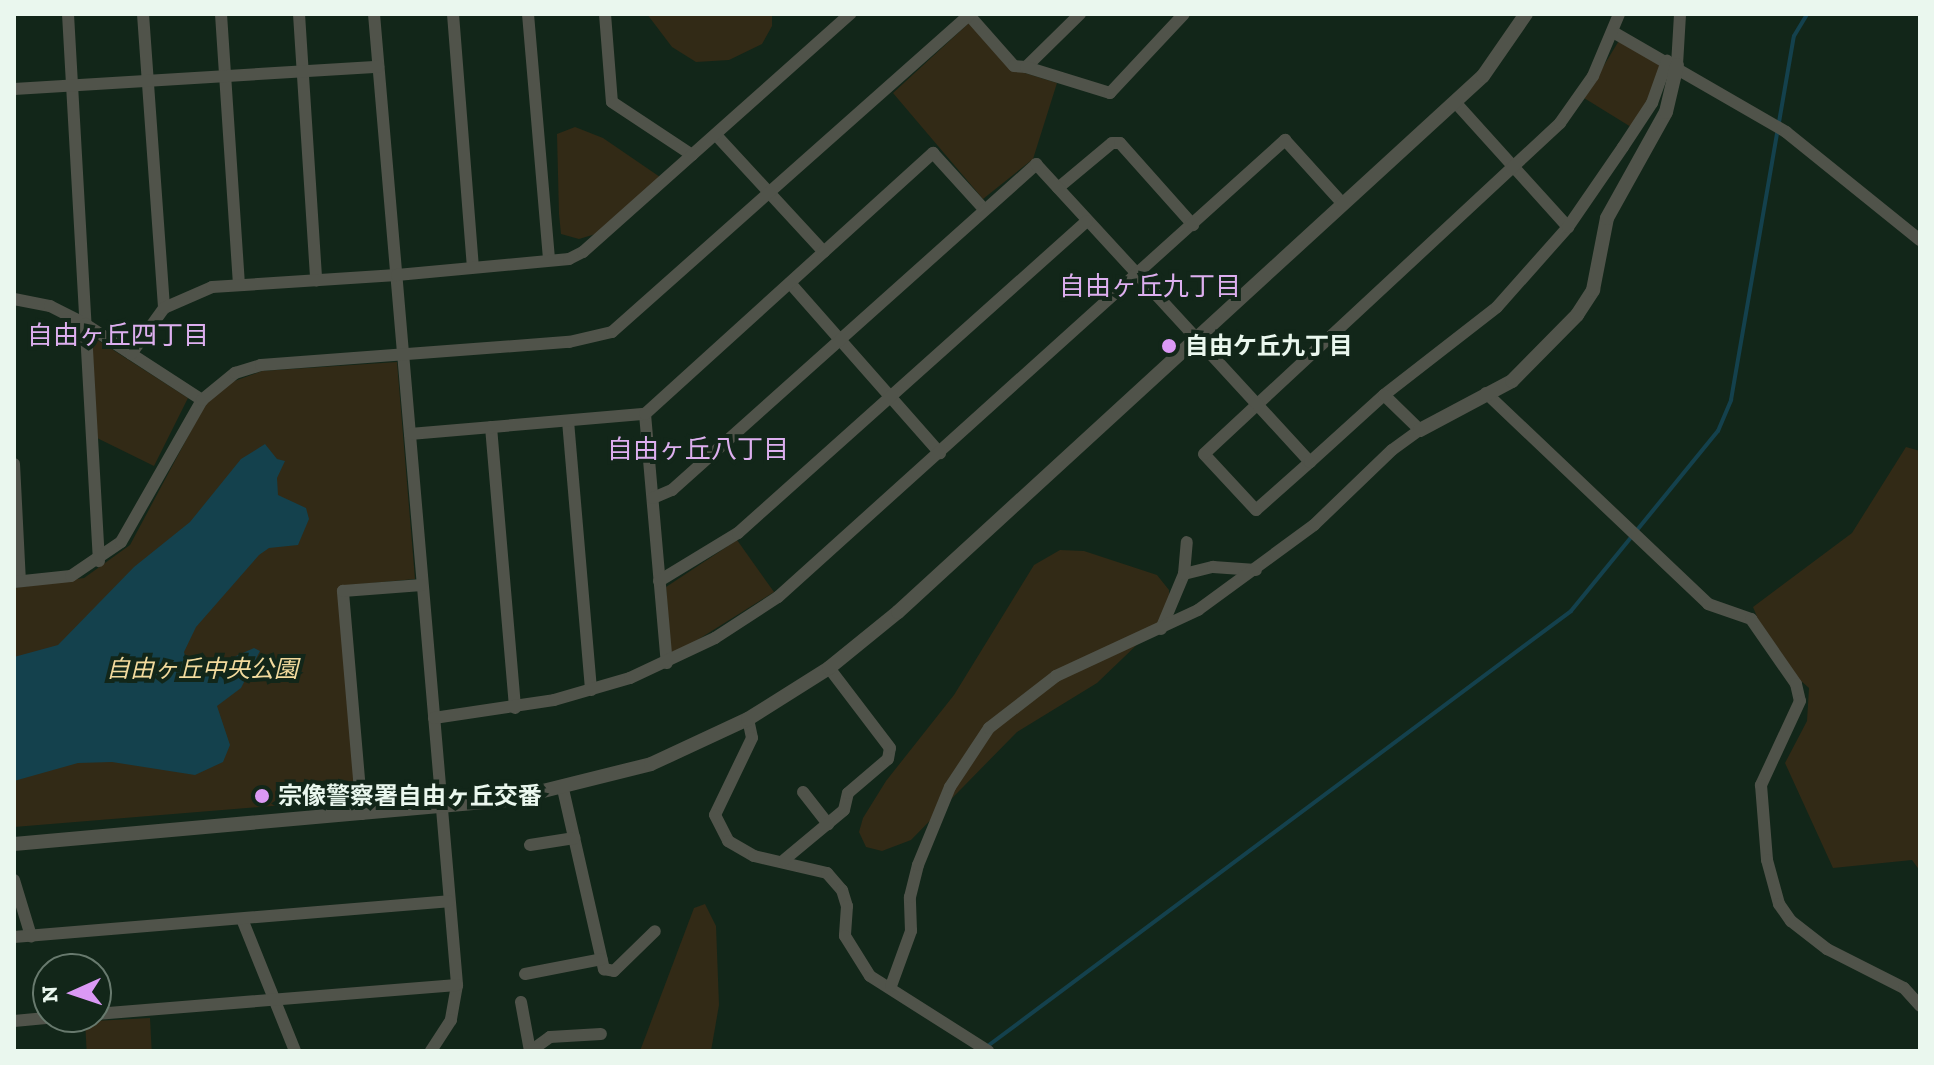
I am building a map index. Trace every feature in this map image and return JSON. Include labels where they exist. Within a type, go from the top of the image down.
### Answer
[{"type":"street","points":[[68,14],[99,561]]},
{"type":"street","points":[[143,14],[164,308]]},
{"type":"street","points":[[221,14],[239,284]]},
{"type":"street","points":[[299,14],[316,280]]},
{"type":"street","points":[[374,14],[457,985],[451,1020],[431,1051]]},
{"type":"street","points":[[453,14],[473,267]]},
{"type":"street","points":[[528,14],[549,260]]},
{"type":"street","points":[[605,14],[612,102],[692,155]]},
{"type":"street","points":[[131,354],[164,308],[196,291],[239,284],[397,275],[549,260],[583,252],[850,14]]},
{"type":"street","points":[[14,464],[17,581],[71,576],[99,561],[129,532],[202,400],[235,373],[261,365],[569,342],[612,332],[969,14],[1014,66],[1110,93],[1184,14]]},
{"type":"street","points":[[1026,67],[1080,14]]},
{"type":"street","points":[[14,844],[442,807],[563,789],[651,764],[748,719],[829,668],[1195,340],[1455,102],[1503,52],[1526,14]]},
{"type":"street","points":[[1619,14],[1593,76],[1560,123],[1204,454],[1256,510],[1384,395],[1486,317],[1568,227],[1652,103],[1672,63]]},
{"type":"street","points":[[891,986],[911,931],[910,897],[918,865],[950,787],[989,728],[1056,676],[1161,629],[1256,570],[1420,430],[1538,360],[1593,290],[1607,218],[1666,112],[1680,14]]},
{"type":"street","points":[[1613,32],[1672,63],[1786,132],[1920,240]]},
{"type":"street","points":[[14,89],[378,67]]},
{"type":"street","points":[[1455,102],[1568,227]]},
{"type":"street","points":[[716,135],[824,252]]},
{"type":"street","points":[[434,718],[515,708],[591,690],[667,663],[778,597],[1285,140],[1343,204]]},
{"type":"street","points":[[1058,188],[1112,143],[1120,143],[1193,225]]},
{"type":"street","points":[[410,434],[645,414],[933,153],[984,209]]},
{"type":"street","points":[[653,498],[672,490],[1036,164],[1310,462]]},
{"type":"street","points":[[659,581],[738,533],[1087,221]]},
{"type":"street","points":[[790,283],[940,453]]},
{"type":"street","points":[[14,299],[50,306],[85,324],[202,400]]},
{"type":"street","points":[[1486,393],[1708,604],[1751,619],[1796,684],[1800,701],[1761,785],[1767,860],[1779,904],[1791,921],[1827,949],[1904,988],[1920,1006]]},
{"type":"street","points":[[1384,395],[1420,430]]},
{"type":"street","points":[[645,414],[667,663]]},
{"type":"street","points":[[568,421],[591,690]]},
{"type":"street","points":[[491,427],[515,708]]},
{"type":"street","points":[[1161,629],[1184,574],[1187,542]]},
{"type":"street","points":[[1184,574],[1213,567],[1256,570]]},
{"type":"street","points":[[362,814],[343,591],[422,585]]},
{"type":"street","points":[[784,860],[844,810],[848,793],[888,759],[890,748],[829,668]]},
{"type":"street","points":[[748,719],[752,738],[715,815],[728,841],[754,856],[784,860],[827,873],[842,890],[847,906],[845,936],[870,976],[891,986],[988,1051]]},
{"type":"street","points":[[563,789],[604,969],[614,971],[655,931]]},
{"type":"street","points":[[803,792],[828,824]]},
{"type":"street","points":[[530,845],[574,838]]},
{"type":"street","points":[[14,880],[31,936]]},
{"type":"street","points":[[14,937],[449,901]]},
{"type":"street","points":[[242,919],[295,1051]]},
{"type":"street","points":[[525,974],[602,959]]},
{"type":"street","points":[[112,1013],[457,985]]},
{"type":"street","points":[[521,1002],[531,1050],[550,1037],[601,1034]]},
{"type":"green space","points":[[647,14],[772,14],[772,26],[762,44],[729,60],[696,62],[672,47]]},
{"type":"green space","points":[[970,22],[1012,69],[1057,83],[1033,159],[983,199],[893,93]]},
{"type":"green space","points":[[1620,39],[1660,62],[1661,68],[1649,102],[1631,127],[1584,98]]},
{"type":"green space","points":[[575,127],[603,138],[660,177],[599,233],[579,239],[561,234],[559,214],[557,134]]},
{"type":"green space","points":[[96,339],[188,398],[154,466],[97,438],[92,342]]},
{"type":"green space","name":"自由ヶ丘中央公園","points":[[397,362],[415,579],[340,586],[357,799],[14,827],[14,588],[84,578],[130,545],[208,399],[229,383],[262,371]]},
{"type":"green space","points":[[1906,447],[1920,451],[1920,871],[1912,860],[1833,868],[1785,763],[1807,721],[1809,688],[1773,656],[1753,607],[1852,533]]},
{"type":"green space","points":[[737,540],[774,592],[675,654],[671,652],[666,587]]},
{"type":"green space","points":[[1060,550],[1084,551],[1157,575],[1169,590],[1170,613],[1097,683],[1017,732],[911,840],[882,851],[866,847],[859,832],[863,818],[886,781],[954,695],[1034,565]]},
{"type":"green space","points":[[705,904],[716,926],[719,1005],[711,1051],[640,1051],[694,908]]},
{"type":"green space","points":[[150,1018],[152,1051],[87,1051],[86,1033],[112,1033],[112,1020]]},
{"type":"water","points":[[265,444],[277,459],[285,461],[277,478],[278,495],[306,508],[309,519],[298,545],[269,548],[259,555],[196,627],[184,652],[188,666],[198,673],[254,648],[260,651],[241,688],[217,706],[230,745],[223,762],[195,775],[112,762],[78,763],[14,781],[14,657],[58,645],[134,567],[190,522],[241,459]]},
{"type":"waterway","points":[[985,1048],[1571,611],[1718,431],[1731,400],[1794,36],[1807,14]]},
{"type":"place","name":"自由ケ丘九丁目","points":[[1169,346]]},
{"type":"place","name":"宗像警察署自由ヶ丘交番","points":[[262,796]]},
{"type":"district","name":"自由ヶ丘九丁目","points":[[1150,287]]},
{"type":"district","name":"自由ヶ丘四丁目","points":[[118,336]]},
{"type":"district","name":"自由ヶ丘八丁目","points":[[698,450]]}]
